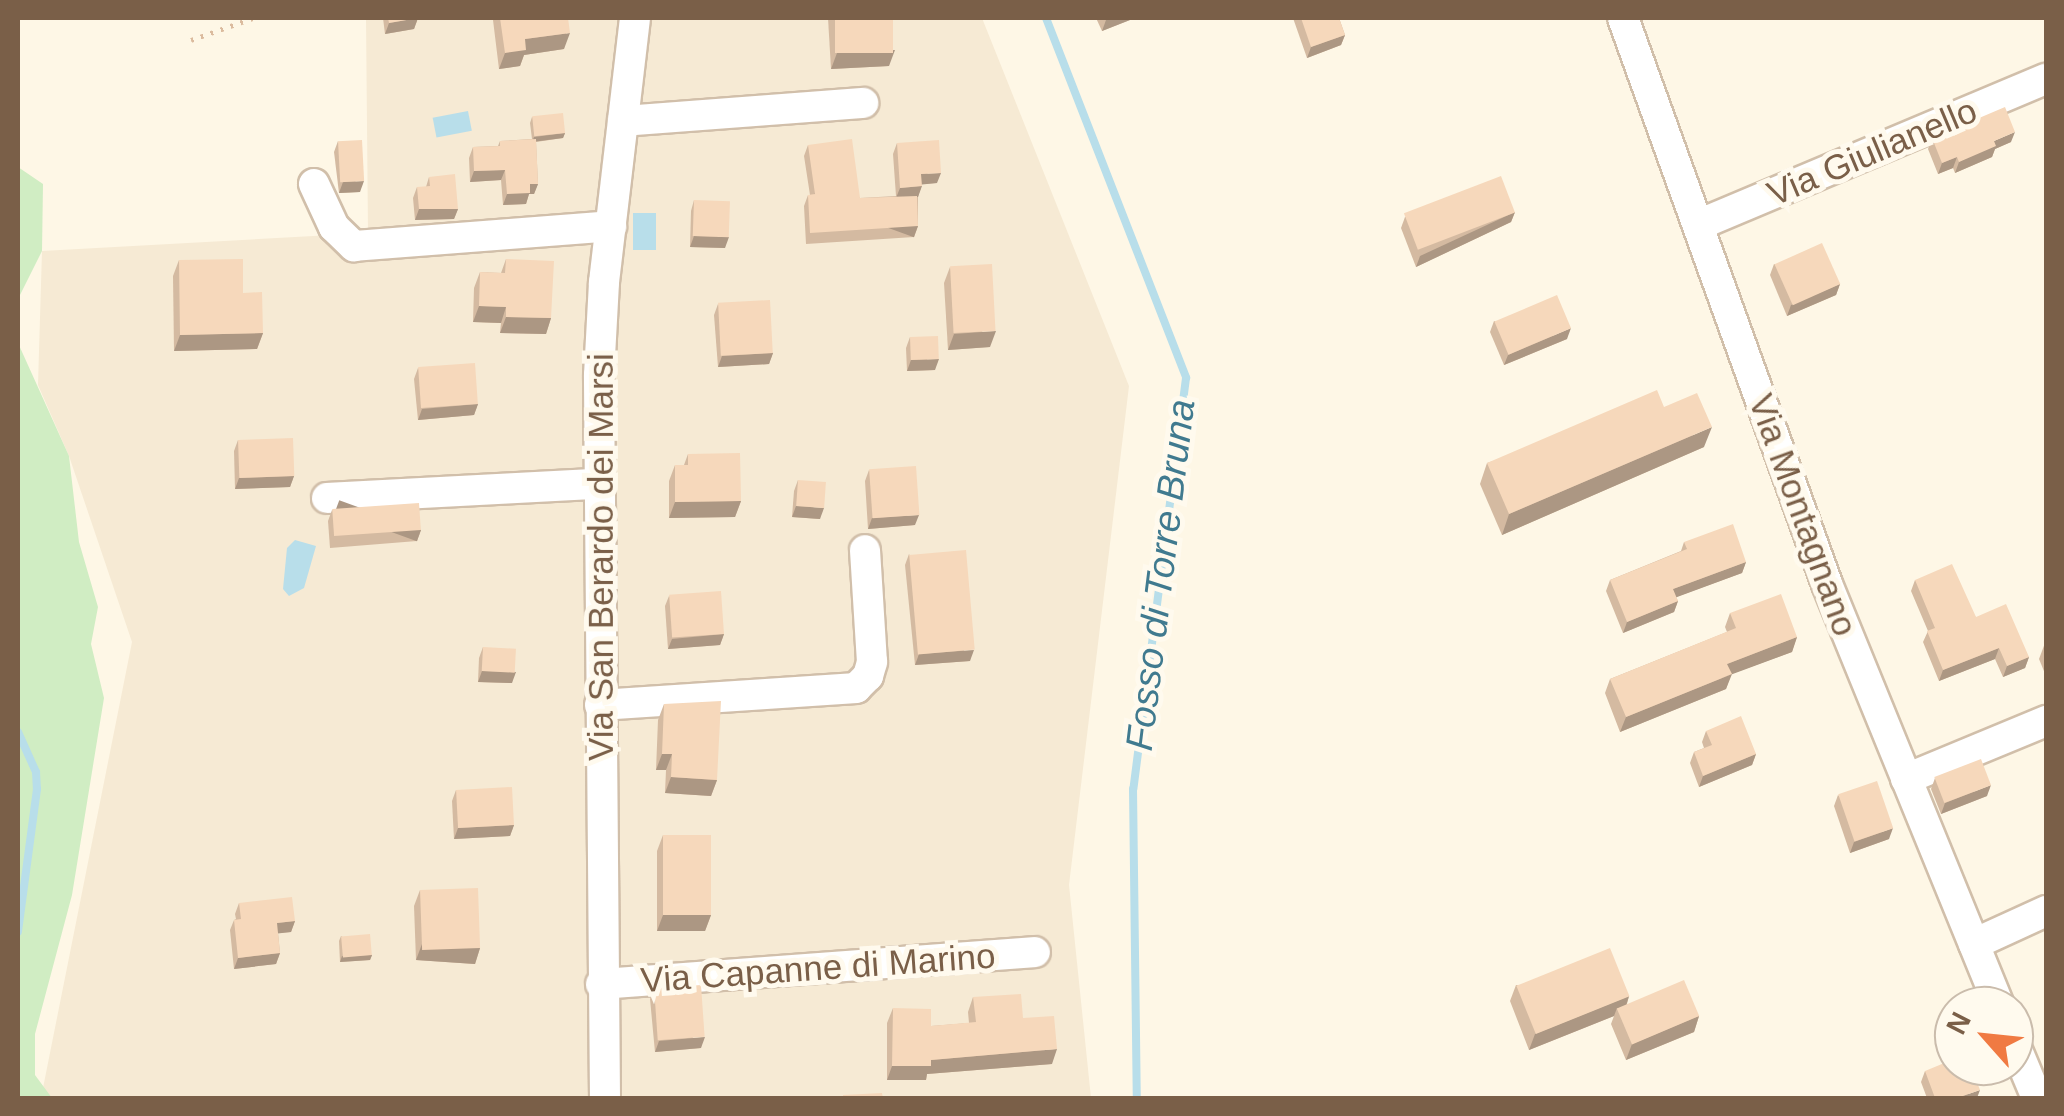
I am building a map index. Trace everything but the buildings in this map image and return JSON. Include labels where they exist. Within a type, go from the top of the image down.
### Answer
[{"type":"street","name":"Via San Berardo dei Marsi","points":[[605,1098],[597,484],[600,340],[635,18]]},
{"type":"street","name":"Via Montagnano","points":[[1623,18],[1827,584],[1991,986]]},
{"type":"street","name":"Via Giulianello","points":[[1698,226],[2046,79]]},
{"type":"street","points":[[623,120],[863,103]]},
{"type":"street","points":[[314,184],[334,227],[354,246],[611,226]]},
{"type":"street","points":[[327,498],[597,484]]},
{"type":"street","points":[[600,705],[856,688],[868,676],[872,662],[865,550]]},
{"type":"street","points":[[1906,779],[2046,721]]},
{"type":"street","points":[[1974,944],[2046,911]]},
{"type":"street","name":"Via Capanne di Marino","points":[[602,984],[1034,952]]},
{"type":"path","points":[[192,40],[252,18]]},
{"type":"shaded area","points":[[366,18],[982,18],[1129,386],[1069,885],[1091,1098],[41,1098],[132,642],[69,456],[38,385],[42,251],[368,233]]},
{"type":"green space","points":[[18,167],[43,184],[42,251],[18,299]]},
{"type":"green space","points":[[18,343],[69,456],[79,542],[98,607],[91,644],[104,698],[72,895],[35,1034],[35,1075],[52,1098],[18,1098]]},
{"type":"water","points":[[468,111],[472,131],[436,138],[433,118]]},
{"type":"water","points":[[633,213],[656,213],[656,250],[633,250]]},
{"type":"water","points":[[295,540],[316,546],[304,588],[289,596],[283,589],[287,548]]},
{"type":"waterway","name":"Fosso di Torre Bruna","points":[[1046,18],[1186,378],[1133,789],[1137,1098]]},
{"type":"waterway","points":[[18,732],[36,772],[37,789],[18,932]]}]
